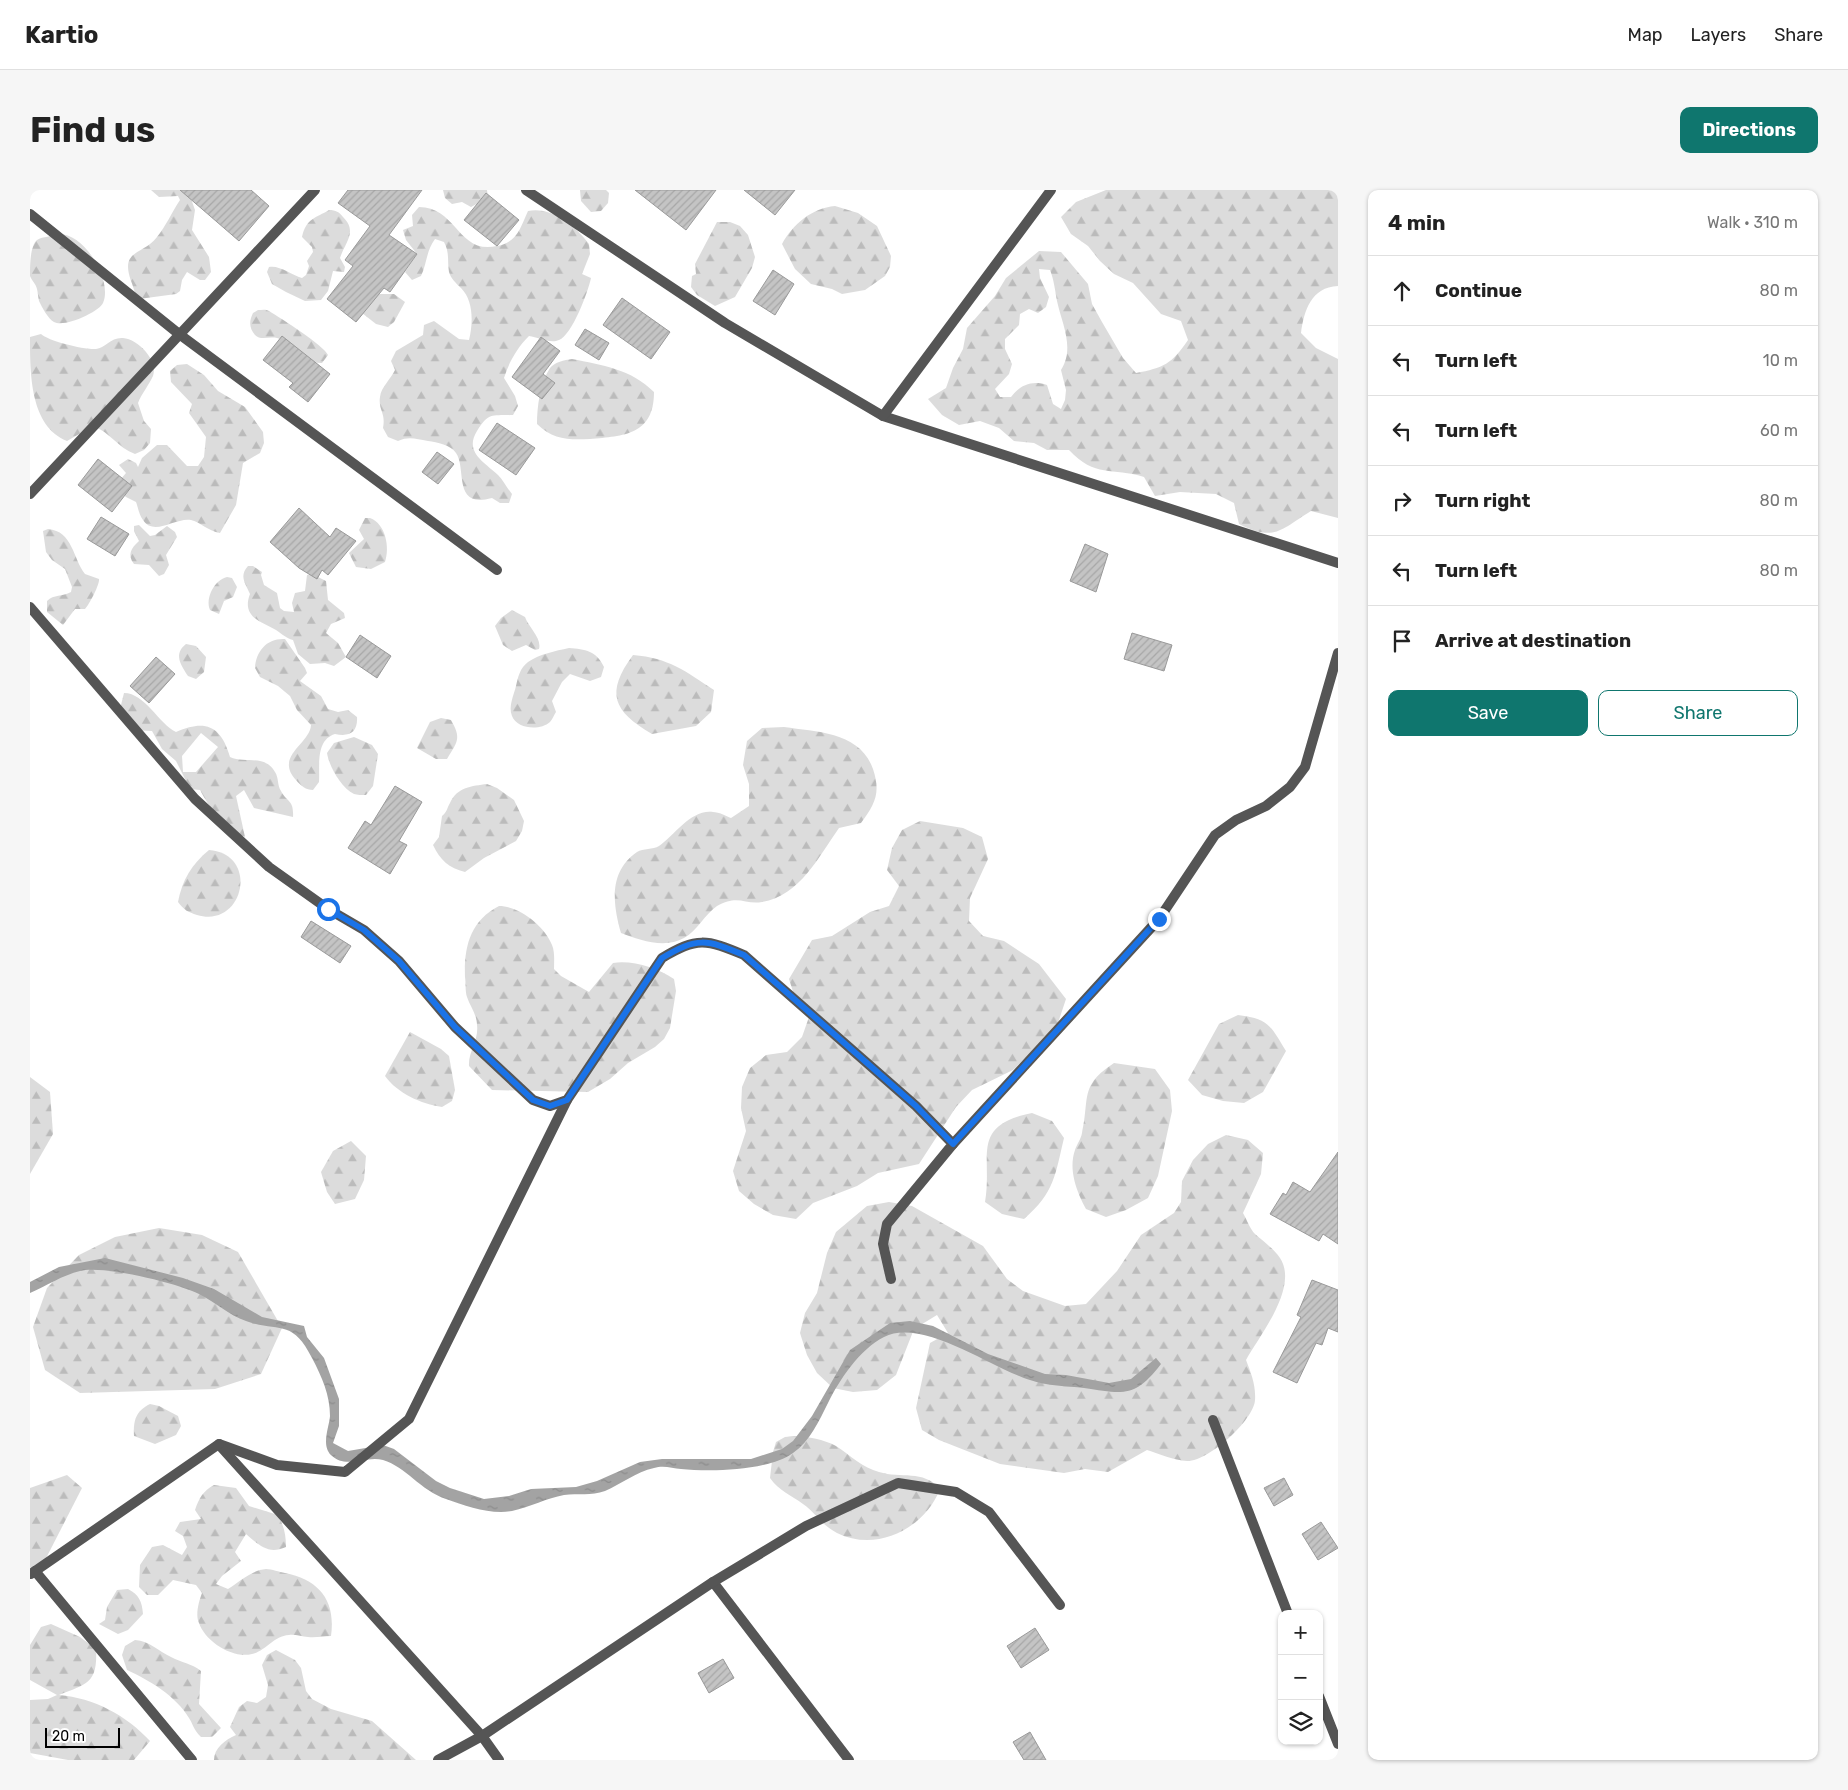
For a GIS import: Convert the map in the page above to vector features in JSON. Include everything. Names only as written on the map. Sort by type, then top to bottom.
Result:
[{"type":"street","points":[[30,494],[315,190]]},
{"type":"street","points":[[526,190],[724,323],[883,416],[1338,563]]},
{"type":"street","points":[[883,416],[1048,191]]},
{"type":"street","points":[[30,214],[179,334],[497,570]]},
{"type":"street","points":[[30,607],[195,799],[269,867],[328,909],[364,930],[399,961],[455,1027],[533,1100],[550,1106],[567,1100]]},
{"type":"street","points":[[890,1279],[883,1244],[887,1224],[953,1144],[1159,919],[1215,835],[1236,820],[1266,806],[1290,787],[1305,767],[1338,653]]},
{"type":"street","points":[[219,1444],[276,1465],[345,1472],[409,1419],[567,1100],[662,958],[685,944],[715,942],[744,955],[916,1106],[953,1144]]},
{"type":"street","points":[[1213,1420],[1286,1610]]},
{"type":"street","points":[[192,1760],[33,1573],[219,1444]]},
{"type":"street","points":[[219,1444],[482,1736],[499,1760]]},
{"type":"street","points":[[438,1760],[482,1736],[713,1582],[806,1526],[898,1483],[956,1492],[989,1512],[1060,1605]]},
{"type":"street","points":[[713,1582],[849,1760]]},
{"type":"street","points":[[1321,1700],[1338,1744]]},
{"type":"green space","points":[[151,190],[188,190],[195,210],[192,230],[209,257],[211,272],[205,280],[200,280],[187,272],[182,280],[180,291],[176,294],[139,299],[128,271],[130,258],[157,237],[180,200],[178,196],[159,197]]},
{"type":"green space","points":[[443,190],[487,190],[488,198],[471,207],[462,202],[452,204],[445,198]]},
{"type":"green space","points":[[580,190],[606,190],[609,193],[608,203],[601,211],[591,212],[581,201]]},
{"type":"green space","points":[[1106,190],[1338,190],[1338,286],[1329,287],[1321,291],[1310,302],[1304,317],[1301,333],[1316,348],[1338,359],[1338,518],[1311,511],[1277,531],[1261,532],[1239,524],[1234,503],[1216,494],[1180,492],[1155,496],[1144,477],[1087,465],[1069,450],[1047,450],[1034,443],[1014,441],[999,428],[980,421],[959,425],[942,415],[928,399],[946,388],[953,368],[963,349],[967,328],[995,296],[1006,278],[1039,251],[1061,252],[1088,284],[1092,304],[1123,358],[1136,373],[1160,367],[1177,355],[1188,340],[1181,321],[1161,314],[1133,283],[1114,274],[1088,246],[1071,234],[1061,217],[1076,202]],"holes":[[[1039,269],[1050,270],[1067,345],[1065,362],[1061,370],[1066,390],[1065,400],[1061,409],[1053,404],[1047,385],[1031,383],[1018,389],[1011,397],[1000,397],[995,389],[1009,374],[1012,364],[1005,349],[1005,339],[1019,325],[1020,314],[1029,309],[1038,313],[1046,307],[1049,297],[1040,278]]]},
{"type":"green space","points":[[835,206],[858,213],[877,226],[891,256],[890,267],[885,276],[865,290],[842,294],[832,289],[811,284],[795,269],[782,244],[804,218],[819,210]]},
{"type":"green space","points":[[419,207],[432,209],[442,214],[465,238],[474,244],[484,247],[497,246],[510,241],[520,228],[528,211],[537,210],[554,214],[570,224],[589,244],[590,254],[582,274],[591,278],[587,293],[574,322],[559,340],[548,341],[529,336],[521,345],[508,366],[504,378],[515,396],[518,406],[513,415],[496,415],[488,418],[481,425],[474,438],[474,451],[477,456],[500,477],[512,494],[509,503],[500,503],[492,498],[479,500],[471,498],[463,486],[459,460],[451,448],[439,443],[409,438],[398,441],[388,437],[383,428],[384,419],[380,397],[382,390],[395,370],[391,361],[396,351],[423,335],[424,325],[434,321],[459,339],[469,340],[470,334],[472,320],[470,306],[465,293],[450,274],[448,253],[444,242],[435,239],[421,276],[412,280],[405,272],[417,254],[406,240],[403,230],[413,226],[412,215]]},
{"type":"green space","points":[[329,210],[340,214],[350,227],[349,237],[340,258],[345,267],[344,272],[333,271],[328,291],[321,300],[305,301],[272,284],[267,272],[269,267],[273,267],[302,278],[306,275],[309,266],[307,261],[313,252],[312,247],[302,237],[304,231],[312,219]]},
{"type":"green space","points":[[717,222],[730,222],[740,226],[748,235],[755,257],[752,268],[735,297],[715,306],[697,295],[691,287],[692,276],[696,274],[695,264]]},
{"type":"green space","points":[[59,234],[78,241],[87,249],[100,271],[105,293],[103,303],[96,310],[66,323],[54,322],[45,313],[30,276],[31,256],[37,240]]},
{"type":"green space","points":[[377,294],[394,294],[405,302],[394,322],[388,327],[376,324],[362,313]]},
{"type":"green space","points":[[258,310],[268,310],[311,339],[328,355],[322,363],[315,362],[304,357],[283,340],[257,337],[252,330],[250,322],[253,313]]},
{"type":"green space","points":[[41,334],[59,342],[91,349],[99,348],[115,339],[129,339],[146,352],[153,364],[154,370],[153,376],[138,403],[144,421],[151,429],[150,443],[144,450],[135,454],[93,426],[67,441],[55,434],[46,424],[39,411],[35,397],[31,367],[30,337]]},
{"type":"green space","points":[[572,359],[605,366],[626,373],[645,384],[654,392],[653,406],[649,417],[643,425],[625,434],[603,438],[575,439],[555,436],[537,424],[540,395],[550,368],[554,364]]},
{"type":"green space","points":[[187,364],[204,375],[218,391],[245,407],[263,432],[264,443],[260,453],[243,463],[236,505],[220,533],[191,520],[179,521],[159,527],[148,525],[143,520],[136,502],[126,497],[119,490],[120,480],[126,473],[119,465],[128,459],[136,463],[138,467],[142,458],[157,445],[167,445],[187,466],[198,466],[204,457],[206,437],[189,413],[192,404],[171,382],[170,371],[177,365]]},
{"type":"green space","points":[[365,518],[370,518],[380,525],[387,544],[385,562],[371,569],[356,567],[349,553],[364,539],[359,530]]},
{"type":"green space","points":[[139,525],[150,536],[155,535],[167,526],[175,532],[177,537],[166,555],[169,565],[164,574],[159,576],[149,565],[134,564],[132,561],[131,552],[139,541],[134,531],[134,526]]},
{"type":"green space","points":[[48,529],[56,531],[68,540],[85,574],[99,579],[96,590],[87,607],[85,609],[75,609],[63,625],[47,612],[47,601],[52,597],[71,592],[72,587],[65,569],[52,560],[46,552],[43,531]]},
{"type":"green space","points":[[248,566],[253,566],[262,572],[264,585],[277,593],[280,608],[284,611],[294,612],[292,603],[295,593],[305,591],[307,575],[312,574],[326,581],[328,600],[344,613],[345,618],[331,624],[326,633],[338,643],[346,657],[334,666],[325,663],[310,664],[298,654],[293,640],[254,618],[248,608],[250,594],[243,576]]},
{"type":"green space","points":[[227,577],[232,578],[237,587],[233,597],[224,601],[219,614],[210,610],[210,595],[215,585]]},
{"type":"green space","points":[[512,610],[525,617],[539,641],[539,649],[535,650],[526,645],[512,651],[503,645],[495,626],[501,618]]},
{"type":"green space","points":[[285,639],[307,673],[300,681],[321,696],[328,709],[338,712],[348,710],[357,717],[356,727],[352,733],[344,735],[335,734],[324,742],[319,762],[319,782],[313,790],[302,786],[298,782],[290,772],[289,764],[291,757],[309,732],[311,725],[297,710],[290,696],[278,686],[260,677],[255,668],[260,651],[268,643]]},
{"type":"green space","points":[[186,644],[196,646],[206,657],[204,672],[196,679],[188,676],[180,660],[180,652]]},
{"type":"green space","points":[[569,648],[585,650],[598,657],[604,667],[601,677],[590,681],[570,674],[562,682],[552,701],[556,712],[550,722],[541,727],[529,727],[519,724],[512,716],[511,708],[523,667],[538,657]]},
{"type":"green space","points":[[633,655],[667,662],[714,690],[711,712],[696,726],[652,734],[639,726],[621,709],[616,691],[624,668]]},
{"type":"green space","points":[[124,693],[132,694],[145,703],[164,723],[176,732],[196,726],[211,728],[222,738],[230,757],[260,761],[271,766],[276,774],[283,795],[291,804],[293,817],[254,808],[244,790],[236,796],[245,837],[237,834],[218,818],[200,790],[190,789],[176,761],[162,749],[152,731],[131,730],[119,713]],"holes":[[[201,733],[218,747],[196,772],[183,772],[182,756]]]},
{"type":"green space","points":[[441,718],[451,720],[457,736],[456,744],[447,759],[436,759],[417,748],[430,722]]},
{"type":"green space","points":[[784,727],[836,736],[848,741],[867,757],[873,769],[876,792],[873,804],[861,823],[839,828],[816,862],[798,883],[787,892],[775,898],[756,903],[736,900],[724,903],[713,909],[689,935],[669,943],[652,942],[621,933],[616,911],[615,890],[621,869],[628,860],[639,851],[659,846],[698,814],[715,812],[731,818],[749,806],[749,784],[743,765],[747,741],[762,728]]},
{"type":"green space","points":[[354,737],[372,745],[378,754],[373,786],[366,795],[358,795],[349,791],[340,782],[328,758],[327,753],[334,743]]},
{"type":"green space","points":[[487,784],[497,788],[514,800],[524,821],[522,831],[516,841],[484,858],[465,872],[446,863],[433,845],[439,837],[442,816],[453,798],[461,790]]},
{"type":"green space","points":[[920,821],[963,828],[982,837],[988,859],[970,898],[969,921],[983,936],[1004,941],[1039,964],[1066,999],[1058,1023],[1045,1039],[1013,1070],[972,1090],[956,1107],[919,1164],[878,1173],[857,1186],[813,1203],[796,1219],[773,1215],[754,1204],[739,1191],[733,1171],[746,1131],[741,1108],[742,1087],[750,1068],[766,1055],[787,1052],[802,1037],[809,1017],[796,1001],[789,979],[812,940],[832,936],[870,912],[889,906],[899,886],[887,870],[892,848],[902,830]]},
{"type":"green space","points":[[209,850],[225,855],[235,864],[240,876],[240,889],[235,902],[226,911],[213,916],[191,913],[178,902],[182,887],[189,873]]},
{"type":"green space","points":[[499,906],[515,909],[537,924],[549,938],[552,945],[554,969],[561,976],[589,992],[613,963],[621,962],[645,966],[660,971],[674,979],[676,991],[670,1028],[664,1039],[655,1047],[628,1063],[610,1079],[588,1092],[492,1090],[469,1066],[476,1036],[477,1021],[466,995],[465,966],[468,945],[475,927],[489,912]]},
{"type":"green space","points":[[1238,1015],[1263,1021],[1272,1029],[1286,1051],[1263,1092],[1244,1103],[1223,1101],[1202,1095],[1188,1080],[1219,1024]]},
{"type":"green space","points":[[410,1032],[441,1049],[449,1056],[455,1090],[452,1101],[442,1107],[410,1097],[396,1088],[385,1076]]},
{"type":"green space","points":[[1114,1063],[1155,1069],[1170,1090],[1172,1111],[1158,1176],[1148,1198],[1126,1210],[1106,1217],[1086,1209],[1074,1181],[1072,1165],[1075,1150],[1082,1133],[1086,1102],[1091,1086],[1103,1071]]},
{"type":"green space","points":[[30,1077],[50,1092],[53,1134],[30,1174]]},
{"type":"green space","points":[[1032,1113],[1052,1121],[1064,1138],[1056,1173],[1048,1191],[1024,1219],[1002,1214],[985,1202],[987,1157],[988,1145],[992,1135],[999,1126],[1012,1119]]},
{"type":"green space","points":[[1226,1135],[1248,1140],[1263,1153],[1261,1174],[1243,1213],[1253,1232],[1280,1258],[1285,1270],[1285,1283],[1268,1324],[1246,1360],[1255,1389],[1253,1408],[1239,1428],[1206,1455],[1187,1461],[1147,1450],[1108,1472],[1085,1469],[1064,1473],[1000,1464],[939,1440],[922,1430],[916,1408],[930,1343],[948,1333],[937,1315],[914,1329],[896,1375],[877,1390],[853,1392],[833,1388],[817,1373],[807,1355],[800,1333],[805,1313],[817,1293],[827,1253],[836,1232],[867,1206],[889,1202],[912,1206],[983,1246],[1007,1279],[1023,1291],[1065,1306],[1086,1304],[1117,1271],[1141,1235],[1174,1213],[1181,1202],[1182,1181],[1193,1160],[1208,1144]]},
{"type":"green space","points":[[351,1141],[366,1156],[364,1180],[355,1199],[335,1204],[327,1192],[321,1172],[333,1151]]},
{"type":"green space","points":[[159,1228],[202,1235],[238,1252],[282,1328],[261,1374],[215,1389],[80,1393],[45,1370],[33,1327],[47,1288],[79,1255],[115,1237]]},
{"type":"green space","points":[[150,1404],[159,1406],[178,1416],[181,1426],[176,1435],[155,1444],[134,1436],[136,1417],[141,1410]]},
{"type":"green space","points":[[785,1437],[811,1438],[836,1446],[873,1470],[887,1474],[919,1477],[933,1483],[940,1489],[933,1503],[923,1515],[898,1533],[868,1540],[852,1538],[837,1533],[826,1526],[807,1507],[781,1490],[770,1478],[776,1442]]},
{"type":"green space","points":[[67,1475],[82,1488],[40,1570],[30,1577],[30,1488]]},
{"type":"green space","points":[[214,1485],[236,1488],[249,1506],[278,1515],[286,1538],[286,1547],[274,1550],[264,1548],[246,1534],[235,1552],[241,1561],[222,1576],[216,1584],[228,1589],[251,1574],[266,1569],[297,1576],[316,1587],[328,1602],[332,1623],[331,1636],[283,1636],[252,1654],[236,1654],[220,1647],[202,1630],[197,1612],[202,1593],[196,1585],[173,1580],[158,1595],[147,1595],[139,1587],[140,1565],[152,1547],[163,1545],[182,1555],[187,1547],[183,1536],[175,1531],[180,1522],[201,1519],[195,1510],[204,1492]]},
{"type":"green space","points":[[128,1589],[139,1599],[143,1614],[128,1630],[118,1634],[99,1624],[105,1620],[107,1607],[117,1590]]},
{"type":"green space","points":[[51,1624],[80,1637],[96,1649],[95,1669],[88,1681],[59,1695],[97,1704],[131,1723],[150,1741],[134,1760],[68,1760],[30,1753],[30,1700],[48,1699],[57,1695],[30,1680],[30,1645],[41,1627]]},
{"type":"green space","points":[[135,1640],[150,1644],[166,1655],[194,1666],[201,1671],[199,1704],[221,1728],[212,1737],[201,1737],[184,1710],[177,1703],[153,1684],[127,1670],[122,1655],[125,1646]]},
{"type":"green space","points":[[276,1650],[295,1660],[301,1668],[306,1691],[312,1699],[331,1709],[372,1721],[416,1760],[214,1760],[214,1756],[221,1745],[236,1735],[230,1727],[239,1707],[247,1701],[257,1703],[266,1697],[268,1685],[262,1665],[267,1655]]},
{"type":"water","points":[[105,1258],[183,1278],[214,1289],[262,1317],[304,1326],[307,1337],[324,1358],[339,1399],[339,1426],[333,1443],[348,1451],[383,1445],[394,1449],[436,1481],[450,1488],[484,1499],[509,1496],[531,1489],[576,1487],[597,1481],[640,1462],[662,1459],[751,1459],[782,1449],[793,1441],[812,1416],[850,1350],[890,1323],[910,1321],[933,1326],[988,1354],[1045,1374],[1066,1375],[1109,1383],[1131,1379],[1156,1358],[1161,1364],[1144,1383],[1136,1388],[1128,1391],[1109,1392],[1037,1382],[937,1339],[918,1334],[900,1333],[884,1337],[858,1357],[838,1384],[809,1437],[793,1453],[782,1459],[769,1464],[739,1469],[693,1470],[657,1467],[641,1472],[600,1493],[564,1495],[512,1511],[496,1512],[470,1507],[437,1495],[399,1468],[383,1460],[370,1459],[350,1462],[337,1459],[331,1455],[326,1446],[330,1416],[325,1386],[305,1345],[291,1332],[246,1321],[189,1290],[158,1280],[122,1273],[91,1270],[80,1271],[30,1293],[30,1282],[59,1267]]},
{"type":"building","points":[[180,190],[251,190],[269,206],[239,241]]},
{"type":"building","points":[[348,190],[422,190],[389,235],[417,254],[390,292],[384,288],[356,322],[327,299],[353,266],[345,260],[370,226],[338,203]]},
{"type":"building","points":[[635,190],[716,190],[686,230]]},
{"type":"building","points":[[744,190],[795,190],[775,215]]},
{"type":"building","points":[[486,193],[519,220],[497,246],[464,220]]},
{"type":"building","points":[[773,270],[794,284],[775,315],[753,301]]},
{"type":"building","points":[[622,298],[670,332],[651,359],[603,325]]},
{"type":"building","points":[[585,329],[609,343],[599,360],[575,345]]},
{"type":"building","points":[[282,336],[330,374],[308,402],[289,387],[293,383],[263,360]]},
{"type":"building","points":[[541,337],[560,351],[543,374],[555,383],[542,399],[512,377]]},
{"type":"building","points":[[497,423],[535,448],[516,475],[479,450]]},
{"type":"building","points":[[437,452],[454,464],[438,484],[422,472]]},
{"type":"building","points":[[98,459],[132,486],[112,512],[78,485]]},
{"type":"building","points":[[299,508],[330,537],[336,528],[356,541],[328,575],[322,570],[317,579],[299,568],[270,542]]},
{"type":"building","points":[[101,517],[129,534],[115,556],[87,539]]},
{"type":"building","points":[[1085,544],[1108,554],[1096,592],[1070,581]]},
{"type":"building","points":[[1132,633],[1172,645],[1164,671],[1124,659]]},
{"type":"building","points":[[360,635],[391,656],[377,678],[346,657]]},
{"type":"building","points":[[156,657],[175,674],[149,703],[130,686]]},
{"type":"building","points":[[395,786],[422,802],[399,841],[407,845],[390,874],[348,848],[365,821],[371,825]]},
{"type":"building","points":[[311,921],[351,946],[340,963],[301,937]]},
{"type":"building","points":[[1338,1152],[1338,1244],[1323,1234],[1319,1241],[1270,1214],[1283,1193],[1286,1195],[1293,1182],[1310,1192]]},
{"type":"building","points":[[1312,1280],[1338,1290],[1338,1332],[1328,1328],[1322,1345],[1316,1343],[1297,1383],[1273,1372],[1301,1317],[1297,1315]]},
{"type":"building","points":[[1284,1478],[1293,1495],[1274,1506],[1264,1488]]},
{"type":"building","points":[[1321,1522],[1338,1548],[1318,1560],[1302,1534]]},
{"type":"building","points":[[1035,1628],[1049,1650],[1021,1668],[1007,1646]]},
{"type":"building","points":[[723,1659],[734,1678],[709,1693],[698,1673]]},
{"type":"building","points":[[1030,1732],[1046,1760],[1024,1760],[1013,1742]]},
{"type":"route","points":[[328,909],[364,930],[399,961],[455,1027],[533,1100],[550,1106],[567,1100],[662,958],[685,944],[715,942],[744,955],[916,1106],[953,1144],[1159,919]]}]
